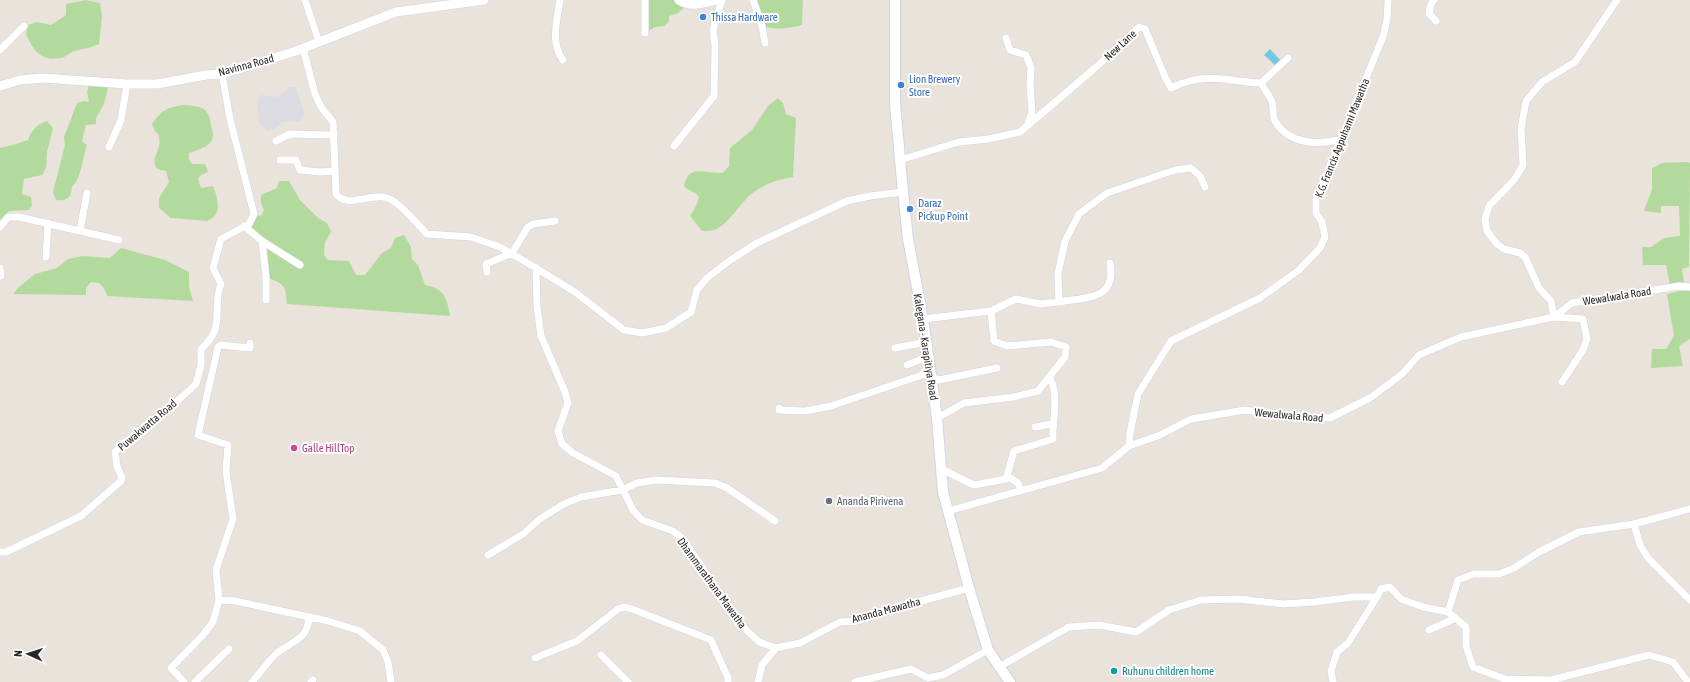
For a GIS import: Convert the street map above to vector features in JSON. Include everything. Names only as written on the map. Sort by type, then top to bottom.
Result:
[{"type":"main road","name":"Kalegana - Karapitiya Road","points":[[895,0],[894,103],[908,239],[927,342],[937,418],[943,492],[969,588],[988,650],[1010,682]]},
{"type":"street","points":[[305,0],[319,42]]},
{"type":"street","name":"Navinna Road","points":[[0,86],[20,80],[43,78],[127,84],[157,84],[192,77],[222,74],[303,48],[396,12],[484,0]]},
{"type":"street","points":[[560,0],[555,31],[556,48],[563,60]]},
{"type":"street","points":[[645,0],[645,33]]},
{"type":"street","points":[[679,0],[687,5],[701,4],[716,0]]},
{"type":"street","points":[[674,146],[714,96],[716,46],[712,30],[722,0]]},
{"type":"street","points":[[753,0],[762,26],[764,43]]},
{"type":"street","name":"K.G. Francis Appuhami Mawatha","points":[[1129,446],[1130,433],[1138,394],[1171,341],[1260,298],[1299,270],[1320,248],[1325,237],[1322,222],[1316,212],[1316,199],[1339,140],[1358,100],[1383,37],[1387,20],[1388,0]]},
{"type":"street","points":[[1434,0],[1431,4],[1429,14],[1436,20]]},
{"type":"street","points":[[1562,382],[1583,350],[1587,339],[1583,320],[1554,317],[1551,300],[1539,288],[1525,257],[1520,252],[1504,249],[1497,244],[1487,231],[1485,219],[1490,206],[1514,180],[1523,165],[1521,129],[1526,101],[1542,82],[1575,62],[1617,0]]},
{"type":"street","points":[[0,50],[24,26]]},
{"type":"street","name":"New Lane","points":[[900,160],[959,142],[989,139],[1020,132],[1095,68],[1139,27],[1145,29],[1171,88],[1187,80],[1209,76],[1233,81],[1261,83]]},
{"type":"street","points":[[1006,38],[1010,50],[1026,55],[1031,68],[1030,84],[1032,112],[1028,124]]},
{"type":"street","points":[[303,48],[315,94],[321,107],[333,122],[334,171],[336,194],[339,198],[346,201],[383,197],[387,198],[397,205],[427,234],[471,237],[500,247],[575,292],[624,330],[642,334],[666,328],[691,312],[697,290],[707,278],[729,261],[757,243],[848,202],[870,196],[903,192]]},
{"type":"street","points":[[1288,58],[1261,83],[1272,101],[1274,120],[1283,133],[1301,141],[1322,144],[1339,140]]},
{"type":"street","name":"Puwakwatta Road","points":[[0,552],[6,552],[81,516],[121,481],[122,478],[117,466],[115,452],[123,443],[128,441],[152,420],[162,415],[196,384],[201,365],[201,349],[210,342],[217,325],[218,291],[221,284],[213,268],[221,239],[249,224],[254,214],[230,119],[222,74]]},
{"type":"street","points":[[109,147],[121,120],[127,84]]},
{"type":"street","points":[[276,141],[290,134],[331,135],[334,133]]},
{"type":"street","points":[[280,160],[296,160],[300,170],[334,171]]},
{"type":"street","points":[[1059,302],[1058,274],[1065,241],[1079,214],[1107,193],[1176,170],[1191,168],[1200,176],[1205,186]]},
{"type":"street","points":[[80,230],[87,193]]},
{"type":"street","points":[[0,227],[8,217],[19,217],[119,240]]},
{"type":"street","points":[[487,272],[486,264],[512,253],[528,227],[533,224],[555,221]]},
{"type":"street","points":[[46,257],[48,223]]},
{"type":"street","points":[[244,226],[262,241],[300,265]]},
{"type":"street","points":[[262,241],[266,277],[266,300]]},
{"type":"street","points":[[923,319],[991,311],[1016,299],[1040,304],[1059,302],[1102,293],[1110,286],[1112,273],[1110,262]]},
{"type":"street","points":[[0,268],[1,276]]},
{"type":"street","name":"Dhammarathana Mawatha","points":[[536,268],[537,306],[541,336],[568,403],[558,431],[562,444],[573,453],[616,476],[622,490],[642,520],[673,531],[684,539],[742,626],[759,642],[776,648]]},
{"type":"street","name":"Wewalwala Road","points":[[948,511],[1102,468],[1129,446],[1160,434],[1191,419],[1245,410],[1292,417],[1330,418],[1370,398],[1402,374],[1419,355],[1461,337],[1554,317],[1572,303],[1679,286],[1690,287]]},
{"type":"street","points":[[937,418],[964,403],[1014,397],[1038,392],[1065,357],[1066,347],[1051,342],[1007,346],[994,341],[991,311]]},
{"type":"street","points":[[210,342],[218,347]]},
{"type":"street","points":[[894,348],[927,342]]},
{"type":"street","points":[[218,347],[221,345],[250,348],[250,343]]},
{"type":"street","points":[[184,682],[171,668],[203,635],[213,622],[219,600],[216,570],[232,518],[226,471],[228,445],[198,434],[218,347]]},
{"type":"street","points":[[907,365],[929,356]]},
{"type":"street","points":[[779,408],[779,410],[805,410],[831,406],[931,375],[939,380],[997,368]]},
{"type":"street","points":[[942,469],[974,485],[1006,480],[1014,451],[1053,439],[1052,424],[1055,399],[1052,382],[1049,377]]},
{"type":"street","points":[[1035,427],[1052,424]]},
{"type":"street","points":[[1007,476],[1018,483],[1021,491]]},
{"type":"street","points":[[488,555],[524,534],[541,518],[564,504],[581,497],[622,490],[637,483],[656,480],[715,483],[727,488],[775,521]]},
{"type":"street","points":[[1448,612],[1458,580],[1465,576],[1474,574],[1499,574],[1514,568],[1539,552],[1579,532],[1634,524],[1690,508]]},
{"type":"street","points":[[1634,524],[1640,545],[1648,558],[1690,600]]},
{"type":"street","points":[[1333,682],[1331,671],[1337,652],[1348,643],[1381,589],[1390,587],[1401,599],[1423,607],[1448,612],[1454,619],[1466,627],[1466,646],[1473,667],[1505,679],[1551,680],[1649,655],[1673,662],[1688,682]]},
{"type":"street","name":"Ananda Mawatha","points":[[776,648],[800,643],[840,622],[858,621],[899,607],[969,588]]},
{"type":"street","points":[[999,668],[1069,627],[1099,625],[1136,632],[1169,610],[1201,600],[1238,599],[1284,604],[1354,597],[1376,597]]},
{"type":"street","points":[[219,600],[235,601],[328,621],[360,631],[383,650],[388,662],[391,682]]},
{"type":"street","points":[[535,658],[577,641],[618,609],[624,608],[632,609],[710,640],[728,678],[728,682]]},
{"type":"street","points":[[252,682],[276,654],[303,636],[308,629],[309,618]]},
{"type":"street","points":[[1429,630],[1454,619]]},
{"type":"street","points":[[758,682],[762,665],[776,648]]},
{"type":"street","points":[[195,682],[229,649]]},
{"type":"street","points":[[855,682],[911,669],[928,678],[943,675],[988,650]]},
{"type":"street","points":[[601,655],[628,682]]},
{"type":"shaded area","points":[[290,87],[296,87],[304,112],[304,117],[301,121],[282,122],[276,128],[267,131],[260,124],[257,107],[259,97],[261,95],[276,97]]},
{"type":"green space","points":[[86,0],[100,3],[102,17],[99,44],[72,52],[61,58],[48,58],[39,54],[26,34],[28,25],[37,22],[51,25],[66,15],[66,4]]},
{"type":"green space","points":[[645,0],[679,0],[687,5],[678,13],[669,16],[669,21],[665,26],[655,27],[645,33]]},
{"type":"green space","points":[[753,0],[803,0],[802,25],[782,28],[762,26]]},
{"type":"green space","points":[[90,81],[109,83],[104,104],[96,118],[96,124],[86,125],[82,141],[87,145],[80,173],[72,187],[71,194],[66,199],[56,200],[53,192],[65,145],[64,137],[77,103],[84,101],[89,102],[87,92]]},
{"type":"green space","points":[[778,98],[783,103],[786,114],[796,118],[793,177],[765,185],[750,195],[724,224],[713,230],[702,231],[690,216],[699,197],[696,193],[684,186],[686,179],[689,174],[699,171],[723,173],[729,166],[730,148],[752,130],[768,106]]},
{"type":"green space","points":[[182,105],[202,108],[208,114],[210,119],[213,135],[211,142],[204,147],[189,153],[189,159],[192,164],[205,164],[208,172],[201,175],[198,179],[201,188],[213,186],[218,201],[215,215],[207,221],[171,218],[159,208],[159,198],[169,182],[166,171],[157,169],[154,163],[159,145],[159,135],[155,131],[152,124],[164,111],[172,107]]},
{"type":"green space","points":[[47,121],[53,128],[47,152],[46,168],[42,175],[24,179],[22,194],[31,197],[32,206],[28,210],[9,211],[0,220],[0,148],[28,140],[35,128]]},
{"type":"green space","points":[[1662,163],[1690,163],[1689,267],[1682,269],[1684,283],[1670,285],[1666,265],[1643,265],[1642,247],[1651,247],[1664,238],[1680,236],[1679,206],[1661,206],[1661,213],[1644,211],[1652,189],[1652,168]]},
{"type":"green space","points":[[279,181],[289,181],[300,200],[318,218],[327,223],[331,232],[325,242],[324,255],[328,260],[349,261],[356,275],[365,275],[382,253],[391,248],[395,238],[404,235],[411,247],[412,259],[418,265],[425,285],[431,286],[444,295],[448,304],[450,316],[287,304],[286,292],[280,283],[266,277],[262,241],[244,227],[254,214],[261,216],[264,210],[261,203],[261,195],[277,188]]},
{"type":"green space","points":[[121,248],[165,260],[189,272],[189,286],[193,301],[107,296],[104,288],[99,283],[91,282],[86,288],[86,295],[13,294],[35,274],[57,268],[68,259],[82,256],[110,258]]},
{"type":"green space","points":[[1679,291],[1690,291],[1690,339],[1679,346],[1683,366],[1651,368],[1652,349],[1666,349],[1674,336],[1667,294]]},
{"type":"water","points":[[1270,49],[1281,61],[1276,66],[1264,55]]},
{"type":"place","name":"Thissa Hardware","points":[[703,17]]},
{"type":"place","name":"Lion Brewery Store","points":[[901,85]]},
{"type":"place","name":"Daraz Pickup Point","points":[[910,209]]},
{"type":"place","name":"Galle HillTop","points":[[294,448]]},
{"type":"place","name":"Ananda Pirivena","points":[[829,501]]},
{"type":"place","name":"Ruhunu children home","points":[[1114,671]]}]
